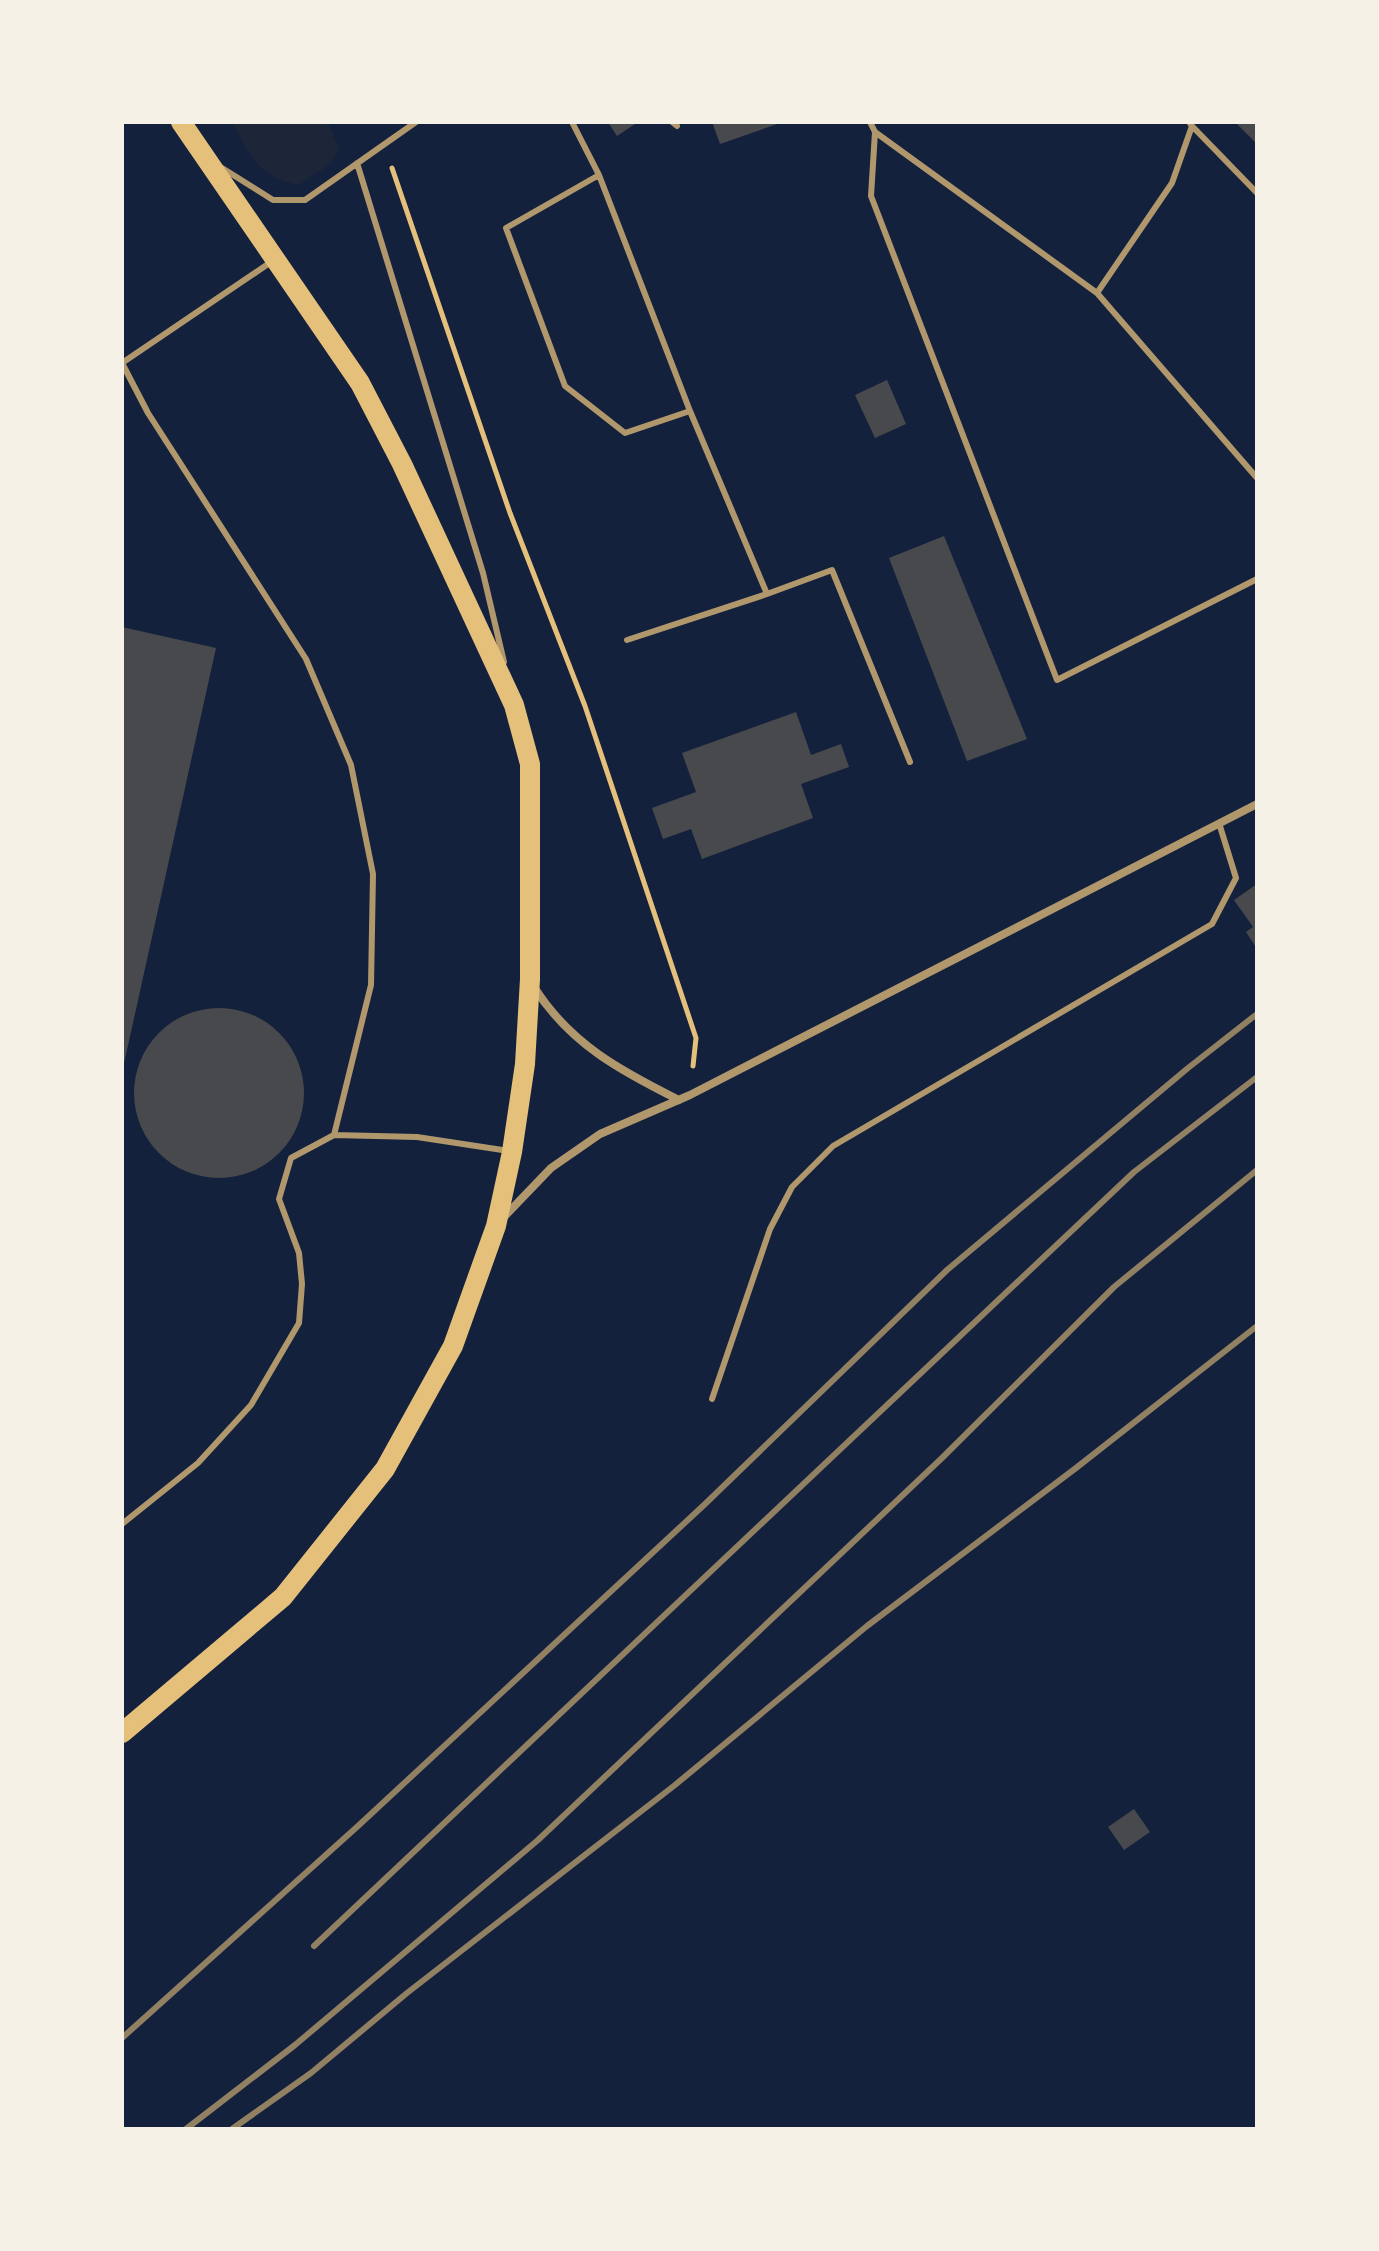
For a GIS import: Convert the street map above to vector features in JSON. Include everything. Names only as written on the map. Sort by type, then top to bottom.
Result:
[{"type":"main road","points":[[122,1733],[283,1597],[385,1469],[453,1346],[496,1226],[512,1152],[525,1064],[530,979],[530,764],[514,705],[402,464],[360,383],[181,122]]},
{"type":"street","points":[[496,1226],[551,1168],[600,1134],[690,1095],[1257,804]]},
{"type":"street","points":[[530,979],[560,1022],[596,1055],[679,1100]]},
{"type":"lane","points":[[203,154],[241,182],[273,200],[305,200],[416,122]]},
{"type":"lane","points":[[572,122],[599,175],[690,411],[767,594]]},
{"type":"lane","points":[[870,122],[875,132],[1097,293],[1257,478]]},
{"type":"lane","points":[[1097,293],[1172,183],[1190,124],[1257,193]]},
{"type":"lane","points":[[875,132],[871,196],[1057,680],[1257,579]]},
{"type":"lane","points":[[357,163],[483,573],[514,705]]},
{"type":"lane","points":[[599,175],[506,228],[565,386],[625,433],[690,411]]},
{"type":"lane","points":[[276,259],[122,363],[148,413],[306,659],[351,765],[373,874],[371,985],[334,1135]]},
{"type":"lane","points":[[627,640],[832,570],[910,762]]},
{"type":"lane","points":[[712,1399],[770,1229],[792,1187],[833,1146],[1212,924],[1236,878],[1219,823]]},
{"type":"lane","points":[[122,1524],[198,1463],[251,1405],[299,1323],[302,1284],[299,1253],[279,1199],[291,1158],[334,1135],[417,1137],[512,1152]]},
{"type":"path","points":[[385,146],[510,513],[585,706],[696,1038],[690,1095]]},
{"type":"shaded area","points":[[231,122],[328,122],[339,150],[330,164],[298,185],[264,170],[250,155]]},
{"type":"building","points":[[608,122],[638,122],[617,136]]},
{"type":"building","points":[[712,122],[783,122],[720,144]]},
{"type":"building","points":[[1235,122],[1257,122],[1257,144]]},
{"type":"building","points":[[887,380],[906,424],[875,438],[855,395]]},
{"type":"building","points":[[944,536],[1027,739],[967,761],[889,558]]},
{"type":"building","points":[[122,627],[216,648],[123,1068],[122,1068]]},
{"type":"building","points":[[796,712],[811,755],[841,744],[849,767],[801,784],[813,818],[702,859],[691,829],[663,839],[652,808],[696,792],[682,753]]},
{"type":"building","points":[[1257,884],[1257,949],[1246,932],[1253,927],[1234,900]]},
{"type":"building","points":[[219,1008],[252,1014],[279,1033],[298,1060],[304,1093],[298,1126],[279,1153],[252,1172],[219,1178],[186,1172],[159,1153],[140,1126],[134,1093],[140,1060],[159,1033],[186,1014]]},
{"type":"building","points":[[1134,1809],[1150,1832],[1124,1850],[1108,1827]]},
{"type":"railway","points":[[122,2038],[358,1826],[704,1505],[947,1270],[1257,1014]]},
{"type":"railway","points":[[314,1946],[1134,1172],[1257,1077]]},
{"type":"railway","points":[[186,2129],[295,2045],[538,1840],[942,1458],[1114,1287],[1257,1170]]},
{"type":"railway","points":[[232,2129],[311,2073],[407,1993],[675,1785],[867,1626],[1257,1326]]}]
